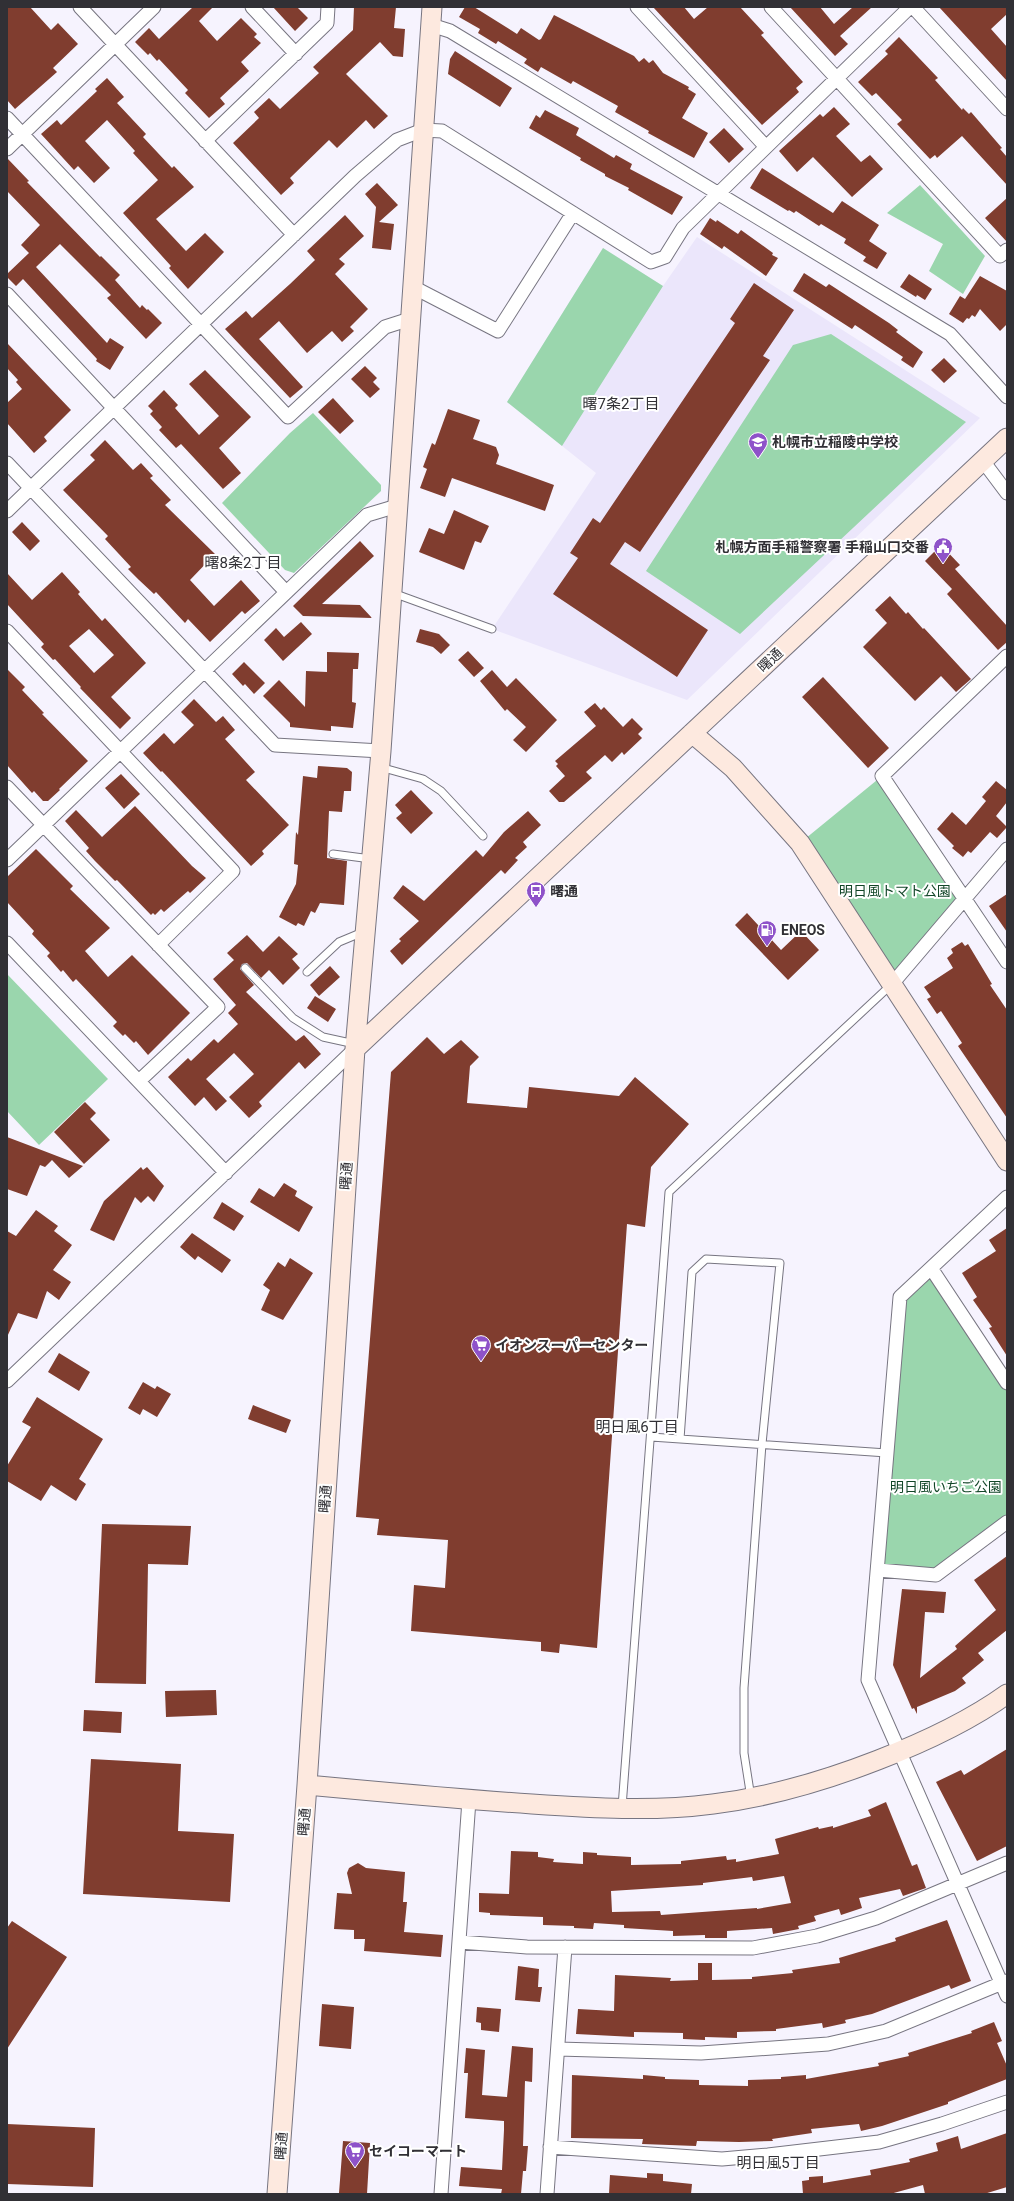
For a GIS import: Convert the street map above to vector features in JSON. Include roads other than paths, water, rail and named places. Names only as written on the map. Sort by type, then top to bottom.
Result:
[{"type":"street","points":[[80,7],[294,235]]},
{"type":"street","points":[[7,149],[154,7]]},
{"type":"street","points":[[252,7],[296,54]]},
{"type":"street","points":[[206,141],[328,23],[328,7]]},
{"type":"street","points":[[637,7],[766,147]]},
{"type":"street","points":[[771,7],[1000,256],[1007,250]]},
{"type":"street","points":[[7,511],[355,176],[397,140],[424,130],[442,131],[651,262],[665,257],[683,228],[836,78],[911,7],[1007,109]]},
{"type":"street","points":[[9,1376],[226,1173],[355,1046],[380,759],[431,16]]},
{"type":"street","points":[[431,16],[450,31],[950,334],[1007,397]]},
{"type":"street","points":[[7,118],[288,417],[385,327],[410,319]]},
{"type":"street","points":[[412,287],[498,331],[573,213]]},
{"type":"street","points":[[7,294],[286,592]]},
{"type":"street","name":"曙通","points":[[277,2194],[307,1786],[355,1046],[1007,438]]},
{"type":"street","points":[[983,461],[1007,492]]},
{"type":"street","points":[[7,463],[275,744],[380,759]]},
{"type":"street","points":[[7,860],[367,515],[398,506]]},
{"type":"street","points":[[7,631],[233,871],[158,944]]},
{"type":"street","points":[[1007,656],[882,776],[1007,962]]},
{"type":"street","points":[[692,733],[733,768],[800,843],[1007,1161]]},
{"type":"street","points":[[7,787],[218,1007],[139,1082]]},
{"type":"street","points":[[892,984],[1007,849]]},
{"type":"street","points":[[7,943],[226,1173]]},
{"type":"street","points":[[558,2049],[701,2053],[828,2044],[886,2031],[1005,1987],[958,1885],[901,1751],[868,1680],[900,1297],[1007,1197]]},
{"type":"street","points":[[931,1268],[1007,1383]]},
{"type":"street","points":[[878,1570],[936,1575],[1007,1522]]},
{"type":"street","points":[[307,1786],[469,1800],[574,1807],[622,1808],[712,1804],[776,1794],[834,1777],[901,1751],[950,1728],[1007,1694]]},
{"type":"street","points":[[441,2194],[469,1800]]},
{"type":"street","points":[[459,1942],[565,1947],[753,1948],[817,1936],[876,1918],[958,1885],[1007,1863]]},
{"type":"street","points":[[547,2194],[565,1947]]},
{"type":"street","points":[[550,2147],[722,2159],[768,2155],[879,2142],[942,2124],[1007,2102]]},
{"type":"lane","points":[[392,592],[492,629]]},
{"type":"lane","points":[[380,759],[422,779],[441,791],[483,836]]},
{"type":"lane","points":[[333,854],[371,859]]},
{"type":"lane","points":[[307,972],[338,942],[365,932]]},
{"type":"lane","points":[[245,968],[293,1018],[323,1036],[355,1046]]},
{"type":"lane","points":[[622,1808],[669,1192],[892,984]]},
{"type":"lane","points":[[680,1439],[692,1272],[706,1259],[780,1263],[762,1444],[744,1688],[744,1753],[751,1798]]},
{"type":"lane","points":[[651,1437],[887,1453]]},
{"type":"place","name":"札幌市立稲陵中学校","points":[[758,459]]},
{"type":"place","name":"札幌方面手稲警察署 手稲山口交番","points":[[943,564]]},
{"type":"place","name":"曙通","points":[[536,908]]},
{"type":"place","name":"ENEOS","points":[[767,947]]},
{"type":"place","name":"イオンスーパーセンター","points":[[481,1362]]},
{"type":"place","name":"セイコーマート","points":[[355,2168]]},
{"type":"district","name":"曙7条2丁目","points":[[621,404]]},
{"type":"district","name":"曙8条2丁目","points":[[243,563]]},
{"type":"district","name":"明日風6丁目","points":[[637,1427]]},
{"type":"district","name":"明日風5丁目","points":[[778,2163]]},
{"type":"park label","name":"明日風トマト公園","points":[[895,891]]},
{"type":"park label","name":"明日風いちご公園","points":[[946,1487]]}]
